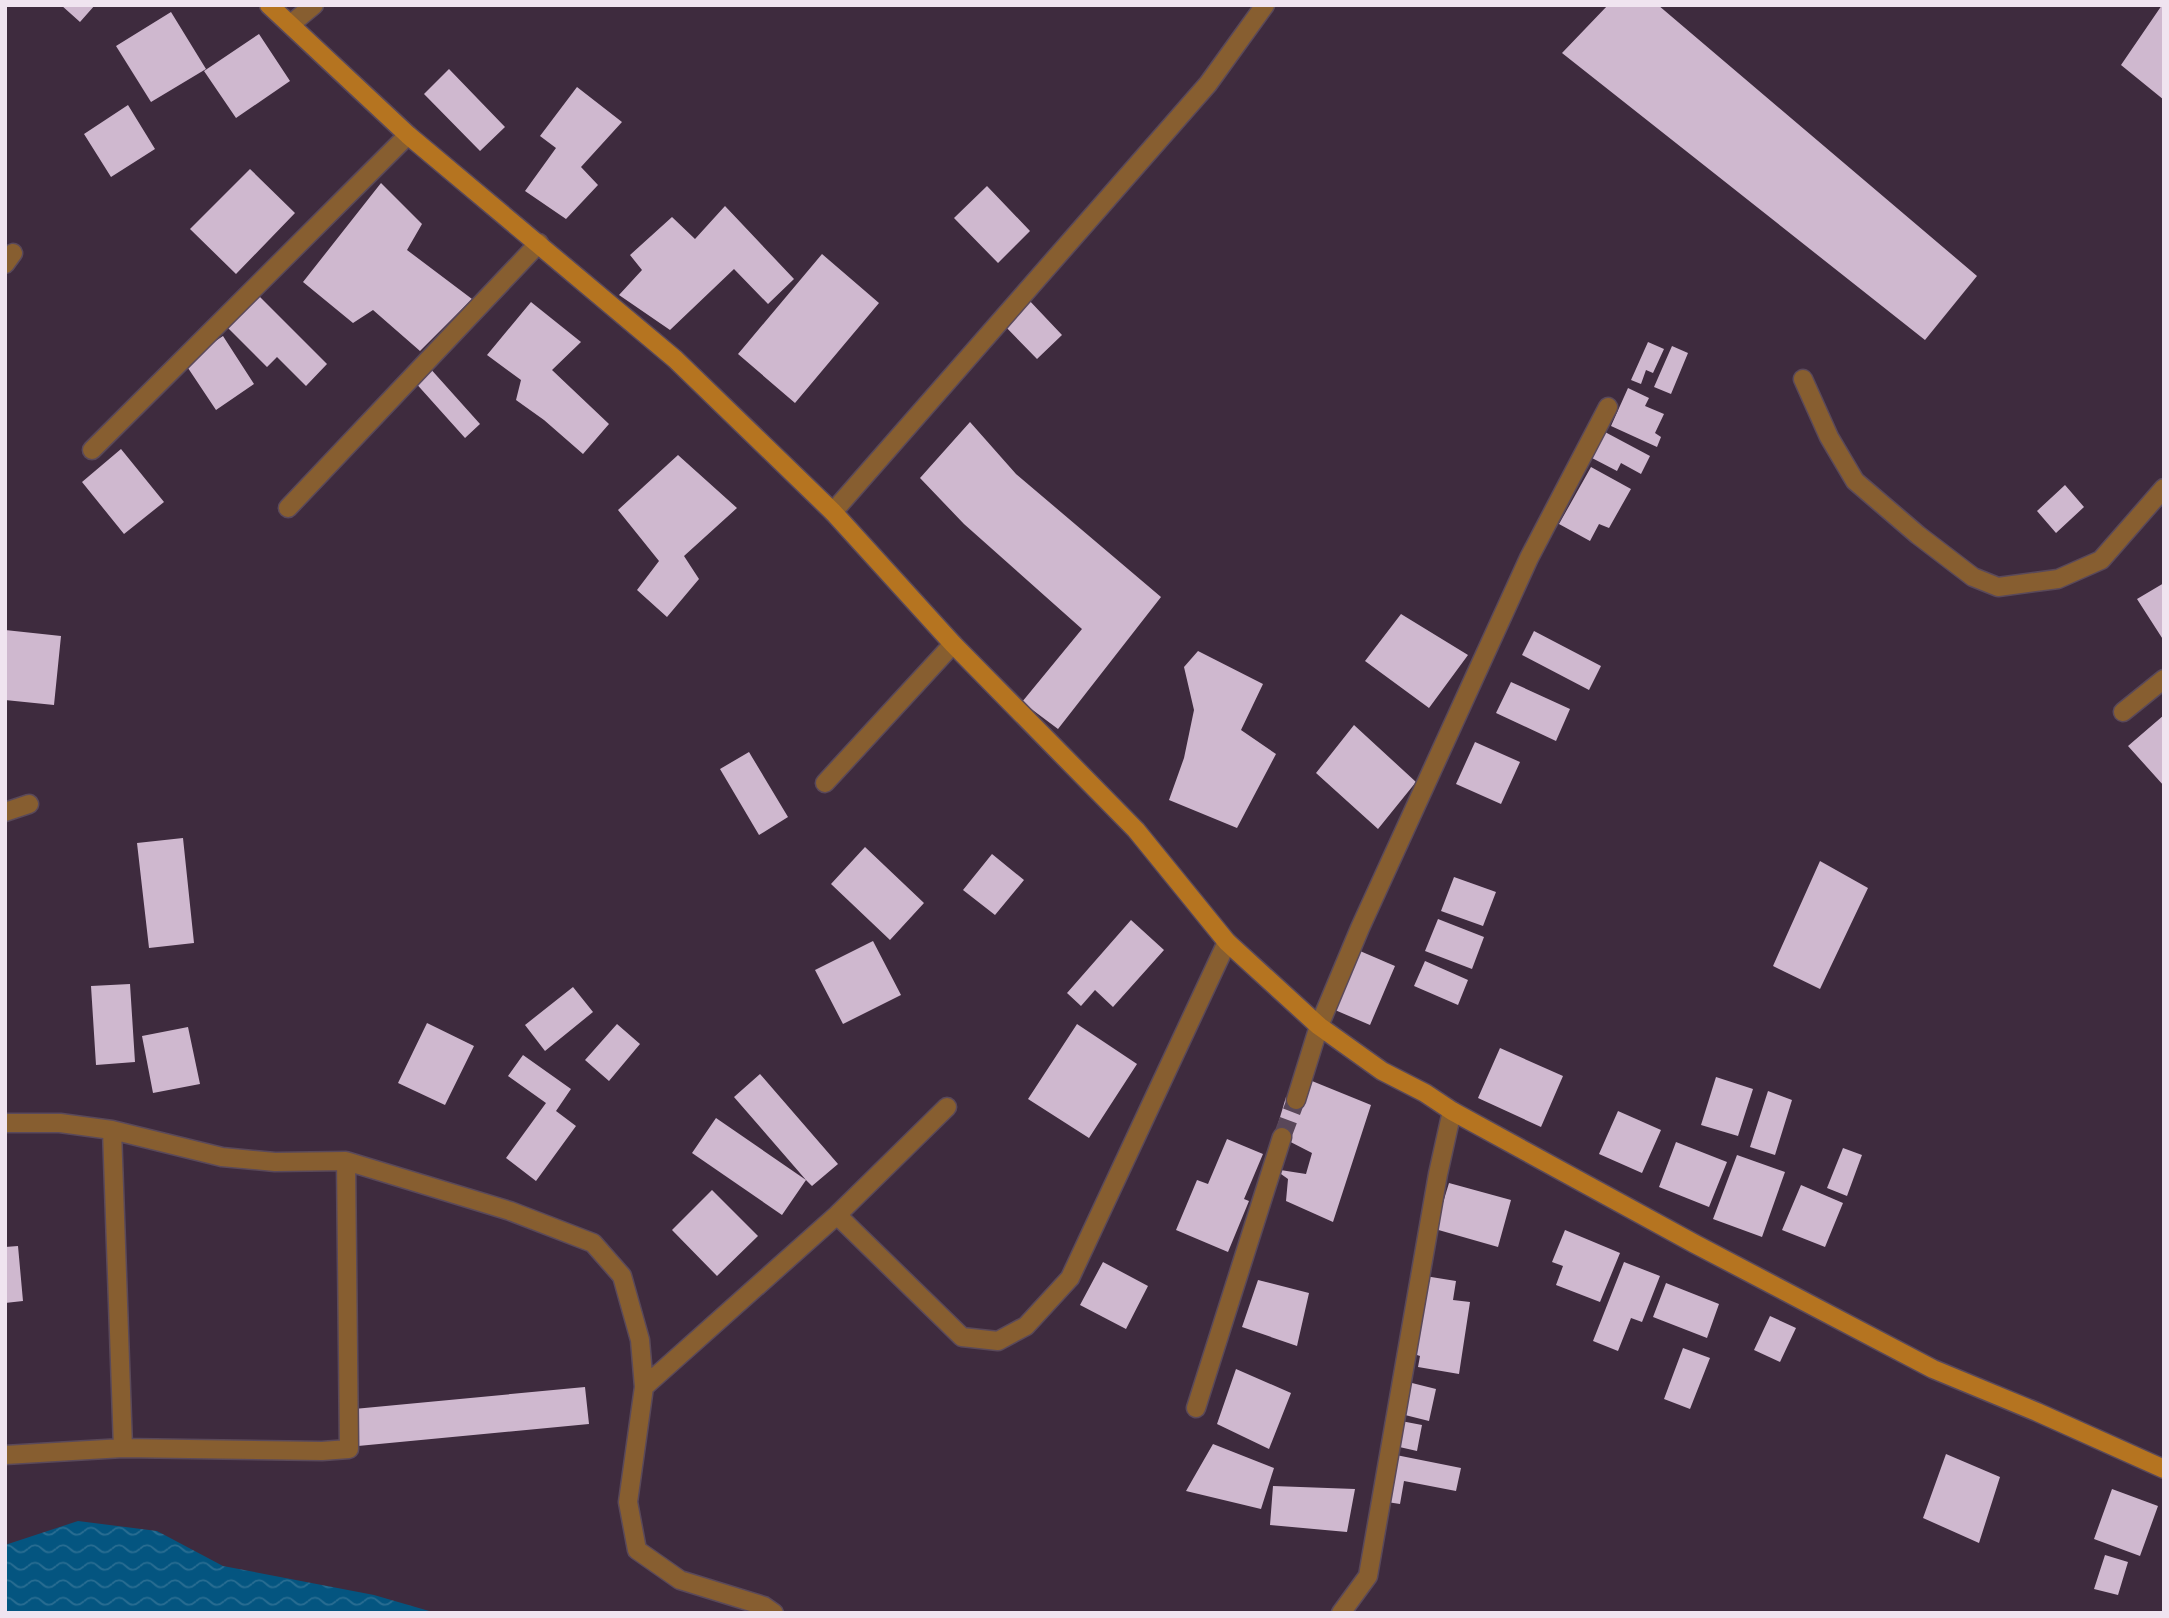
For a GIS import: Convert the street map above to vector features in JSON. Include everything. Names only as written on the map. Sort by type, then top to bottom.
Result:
[{"type":"street","points":[[269,5],[408,135],[675,359],[834,512],[953,644],[1136,830],[1227,942],[1319,1026],[1382,1072],[1425,1093],[1452,1111],[1695,1244],[1933,1370],[2164,1469]]},
{"type":"street","points":[[291,24],[314,5]]},
{"type":"street","points":[[834,512],[1208,84],[1265,5]]},
{"type":"street","points":[[92,450],[408,135]]},
{"type":"street","points":[[288,508],[538,243]]},
{"type":"street","points":[[1803,379],[1829,438],[1855,481],[1918,535],[1973,577],[1998,587],[2057,579],[2101,560],[2164,488]]},
{"type":"street","points":[[1296,1100],[1319,1026],[1371,903],[1530,558],[1608,407]]},
{"type":"street","points":[[825,783],[953,644]]},
{"type":"street","points":[[2123,712],[2164,679]]},
{"type":"street","points":[[5,812],[29,804]]},
{"type":"street","points":[[837,1215],[962,1336],[998,1341],[1026,1326],[1070,1279],[1227,942]]},
{"type":"street","points":[[644,1387],[837,1215],[947,1107]]},
{"type":"street","points":[[1342,1613],[1368,1576],[1438,1174],[1452,1111]]},
{"type":"street","points":[[5,1123],[60,1123],[113,1130],[222,1157],[275,1162],[346,1161],[510,1211],[593,1243],[622,1276],[640,1340],[644,1387],[628,1502],[637,1550],[680,1580],[764,1606],[774,1613]]},
{"type":"street","points":[[113,1130],[123,1448]]},
{"type":"street","points":[[1196,1408],[1282,1137]]},
{"type":"street","points":[[5,1455],[123,1448],[322,1451],[349,1449],[346,1161]]},
{"type":"water","points":[[78,1521],[157,1531],[223,1566],[374,1595],[436,1613],[5,1613],[5,1545]]},
{"type":"building","points":[[61,5],[95,5],[80,22]]},
{"type":"building","points":[[1608,5],[1658,5],[1977,276],[1925,340],[1562,53]]},
{"type":"building","points":[[2164,5],[2164,100],[2121,65]]},
{"type":"building","points":[[171,12],[206,69],[151,102],[116,46]]},
{"type":"building","points":[[259,34],[290,81],[236,118],[204,71]]},
{"type":"building","points":[[449,69],[505,127],[480,151],[424,94]]},
{"type":"building","points":[[577,87],[622,122],[581,167],[598,185],[566,219],[525,191],[556,148],[540,136]]},
{"type":"building","points":[[128,105],[155,149],[111,177],[84,134]]},
{"type":"building","points":[[250,169],[295,213],[236,274],[190,229]]},
{"type":"building","points":[[381,183],[422,224],[407,250],[472,299],[420,351],[373,310],[353,323],[303,282]]},
{"type":"building","points":[[987,186],[1030,231],[998,263],[954,218]]},
{"type":"building","points":[[725,206],[794,279],[768,304],[734,269],[670,330],[619,295],[642,270],[630,255],[672,217],[695,239]]},
{"type":"building","points":[[822,254],[879,303],[795,403],[738,354]]},
{"type":"building","points":[[257,294],[327,364],[306,386],[277,357],[267,367],[226,326]]},
{"type":"building","points":[[1027,298],[1062,335],[1037,359],[1002,323]]},
{"type":"building","points":[[531,302],[581,342],[552,370],[609,424],[583,454],[516,400],[521,380],[487,355]]},
{"type":"building","points":[[223,336],[254,384],[216,410],[184,362]]},
{"type":"building","points":[[1648,342],[1664,349],[1653,373],[1646,370],[1641,384],[1631,380]]},
{"type":"building","points":[[1672,346],[1688,353],[1671,394],[1654,387]]},
{"type":"building","points":[[428,366],[480,424],[465,438],[413,380]]},
{"type":"building","points":[[1628,388],[1649,398],[1645,406],[1664,414],[1655,433],[1661,437],[1657,447],[1611,426]]},
{"type":"building","points":[[970,422],[1016,474],[1161,597],[1058,729],[1022,702],[1082,629],[964,524],[920,478]]},
{"type":"building","points":[[1605,432],[1650,456],[1641,474],[1621,463],[1617,471],[1592,458]]},
{"type":"building","points":[[121,449],[164,502],[124,534],[82,482]]},
{"type":"building","points":[[678,455],[737,508],[684,556],[699,579],[667,617],[637,590],[659,561],[618,510]]},
{"type":"building","points":[[1591,467],[1631,489],[1609,528],[1599,524],[1590,541],[1559,524]]},
{"type":"building","points":[[2065,485],[2084,507],[2056,533],[2037,511]]},
{"type":"building","points":[[2164,583],[2164,641],[2137,599]]},
{"type":"building","points":[[1401,614],[1468,655],[1429,708],[1365,661]]},
{"type":"building","points":[[5,630],[61,636],[54,705],[5,700]]},
{"type":"building","points":[[1534,631],[1601,666],[1589,690],[1522,655]]},
{"type":"building","points":[[1198,651],[1263,684],[1241,730],[1276,754],[1237,828],[1169,800],[1184,758],[1194,710],[1184,667]]},
{"type":"building","points":[[1511,682],[1570,709],[1556,741],[1496,713]]},
{"type":"building","points":[[2164,715],[2164,786],[2128,746]]},
{"type":"building","points":[[1354,725],[1416,782],[1378,829],[1316,773]]},
{"type":"building","points":[[1475,742],[1520,762],[1501,804],[1456,784]]},
{"type":"building","points":[[749,752],[788,817],[759,835],[720,769]]},
{"type":"building","points":[[183,838],[194,943],[149,948],[137,843]]},
{"type":"building","points":[[865,847],[924,903],[890,940],[831,884]]},
{"type":"building","points":[[992,854],[1024,880],[995,915],[963,890]]},
{"type":"building","points":[[1820,861],[1868,888],[1820,989],[1773,966]]},
{"type":"building","points":[[1454,877],[1496,892],[1483,926],[1441,911]]},
{"type":"building","points":[[1438,919],[1484,937],[1472,969],[1425,951]]},
{"type":"building","points":[[1131,920],[1164,950],[1113,1007],[1095,990],[1081,1006],[1067,993]]},
{"type":"building","points":[[873,941],[901,995],[843,1024],[815,970]]},
{"type":"building","points":[[1360,951],[1395,966],[1370,1025],[1335,1010]]},
{"type":"building","points":[[1425,961],[1468,980],[1458,1005],[1414,986]]},
{"type":"building","points":[[130,984],[135,1062],[96,1065],[91,986]]},
{"type":"building","points":[[573,987],[593,1012],[545,1051],[525,1025]]},
{"type":"building","points":[[427,1023],[474,1046],[445,1105],[398,1083]]},
{"type":"building","points":[[617,1024],[640,1044],[609,1081],[585,1060]]},
{"type":"building","points":[[1077,1024],[1137,1064],[1089,1138],[1028,1099]]},
{"type":"building","points":[[188,1027],[200,1084],[153,1093],[142,1036]]},
{"type":"building","points":[[1500,1048],[1563,1076],[1541,1127],[1478,1098]]},
{"type":"building","points":[[523,1055],[571,1089],[556,1111],[576,1126],[536,1181],[506,1158],[546,1103],[508,1076]]},
{"type":"building","points":[[760,1074],[838,1164],[812,1186],[734,1097]]},
{"type":"building","points":[[1716,1077],[1753,1089],[1738,1136],[1701,1125]]},
{"type":"building","points":[[1312,1081],[1371,1105],[1333,1222],[1286,1201],[1288,1179],[1274,1169],[1306,1174],[1312,1153],[1275,1134],[1286,1097],[1304,1102]]},
{"type":"building","points":[[1768,1091],[1792,1100],[1775,1155],[1750,1147]]},
{"type":"building","points":[[1618,1111],[1661,1130],[1642,1173],[1599,1154]]},
{"type":"building","points":[[716,1118],[806,1180],[782,1215],[692,1153]]},
{"type":"building","points":[[1227,1139],[1263,1154],[1244,1199],[1249,1201],[1228,1252],[1176,1230],[1197,1180],[1208,1184]]},
{"type":"building","points":[[1676,1142],[1727,1162],[1709,1207],[1659,1187]]},
{"type":"building","points":[[1843,1148],[1862,1155],[1847,1196],[1827,1188]]},
{"type":"building","points":[[1737,1155],[1785,1172],[1762,1237],[1713,1219]]},
{"type":"building","points":[[1449,1183],[1511,1200],[1498,1247],[1435,1229]]},
{"type":"building","points":[[1801,1185],[1843,1203],[1825,1247],[1782,1230]]},
{"type":"building","points":[[712,1190],[758,1236],[717,1276],[672,1230]]},
{"type":"building","points":[[1565,1230],[1620,1253],[1600,1302],[1556,1285],[1563,1266],[1552,1262]]},
{"type":"building","points":[[18,1246],[23,1301],[5,1303],[5,1247]]},
{"type":"building","points":[[1103,1262],[1148,1286],[1126,1329],[1080,1305]]},
{"type":"building","points":[[1624,1262],[1660,1276],[1642,1322],[1631,1318],[1618,1351],[1593,1341]]},
{"type":"building","points":[[1425,1276],[1456,1281],[1453,1300],[1470,1302],[1459,1374],[1418,1367],[1420,1356],[1414,1354]]},
{"type":"building","points":[[1258,1280],[1309,1293],[1297,1346],[1242,1327]]},
{"type":"building","points":[[1666,1283],[1719,1304],[1707,1338],[1653,1317]]},
{"type":"building","points":[[1770,1316],[1796,1328],[1780,1362],[1754,1350]]},
{"type":"building","points":[[1683,1348],[1710,1358],[1690,1409],[1664,1399]]},
{"type":"building","points":[[1236,1369],[1291,1393],[1269,1449],[1217,1424]]},
{"type":"building","points":[[1408,1382],[1436,1389],[1429,1421],[1401,1414]]},
{"type":"building","points":[[585,1387],[589,1424],[358,1446],[354,1409]]},
{"type":"building","points":[[1401,1421],[1422,1425],[1417,1451],[1395,1446]]},
{"type":"building","points":[[1213,1444],[1274,1468],[1261,1509],[1186,1491]]},
{"type":"building","points":[[1946,1454],[2000,1477],[1979,1543],[1923,1518]]},
{"type":"building","points":[[1396,1455],[1461,1468],[1456,1491],[1404,1481],[1400,1504],[1387,1502]]},
{"type":"building","points":[[1273,1486],[1355,1489],[1347,1532],[1270,1525]]},
{"type":"building","points":[[2112,1489],[2158,1506],[2140,1556],[2094,1539]]},
{"type":"building","points":[[2105,1555],[2128,1562],[2118,1595],[2094,1589]]},
{"type":"tunnel","points":[[1282,1137],[1296,1100]]}]
